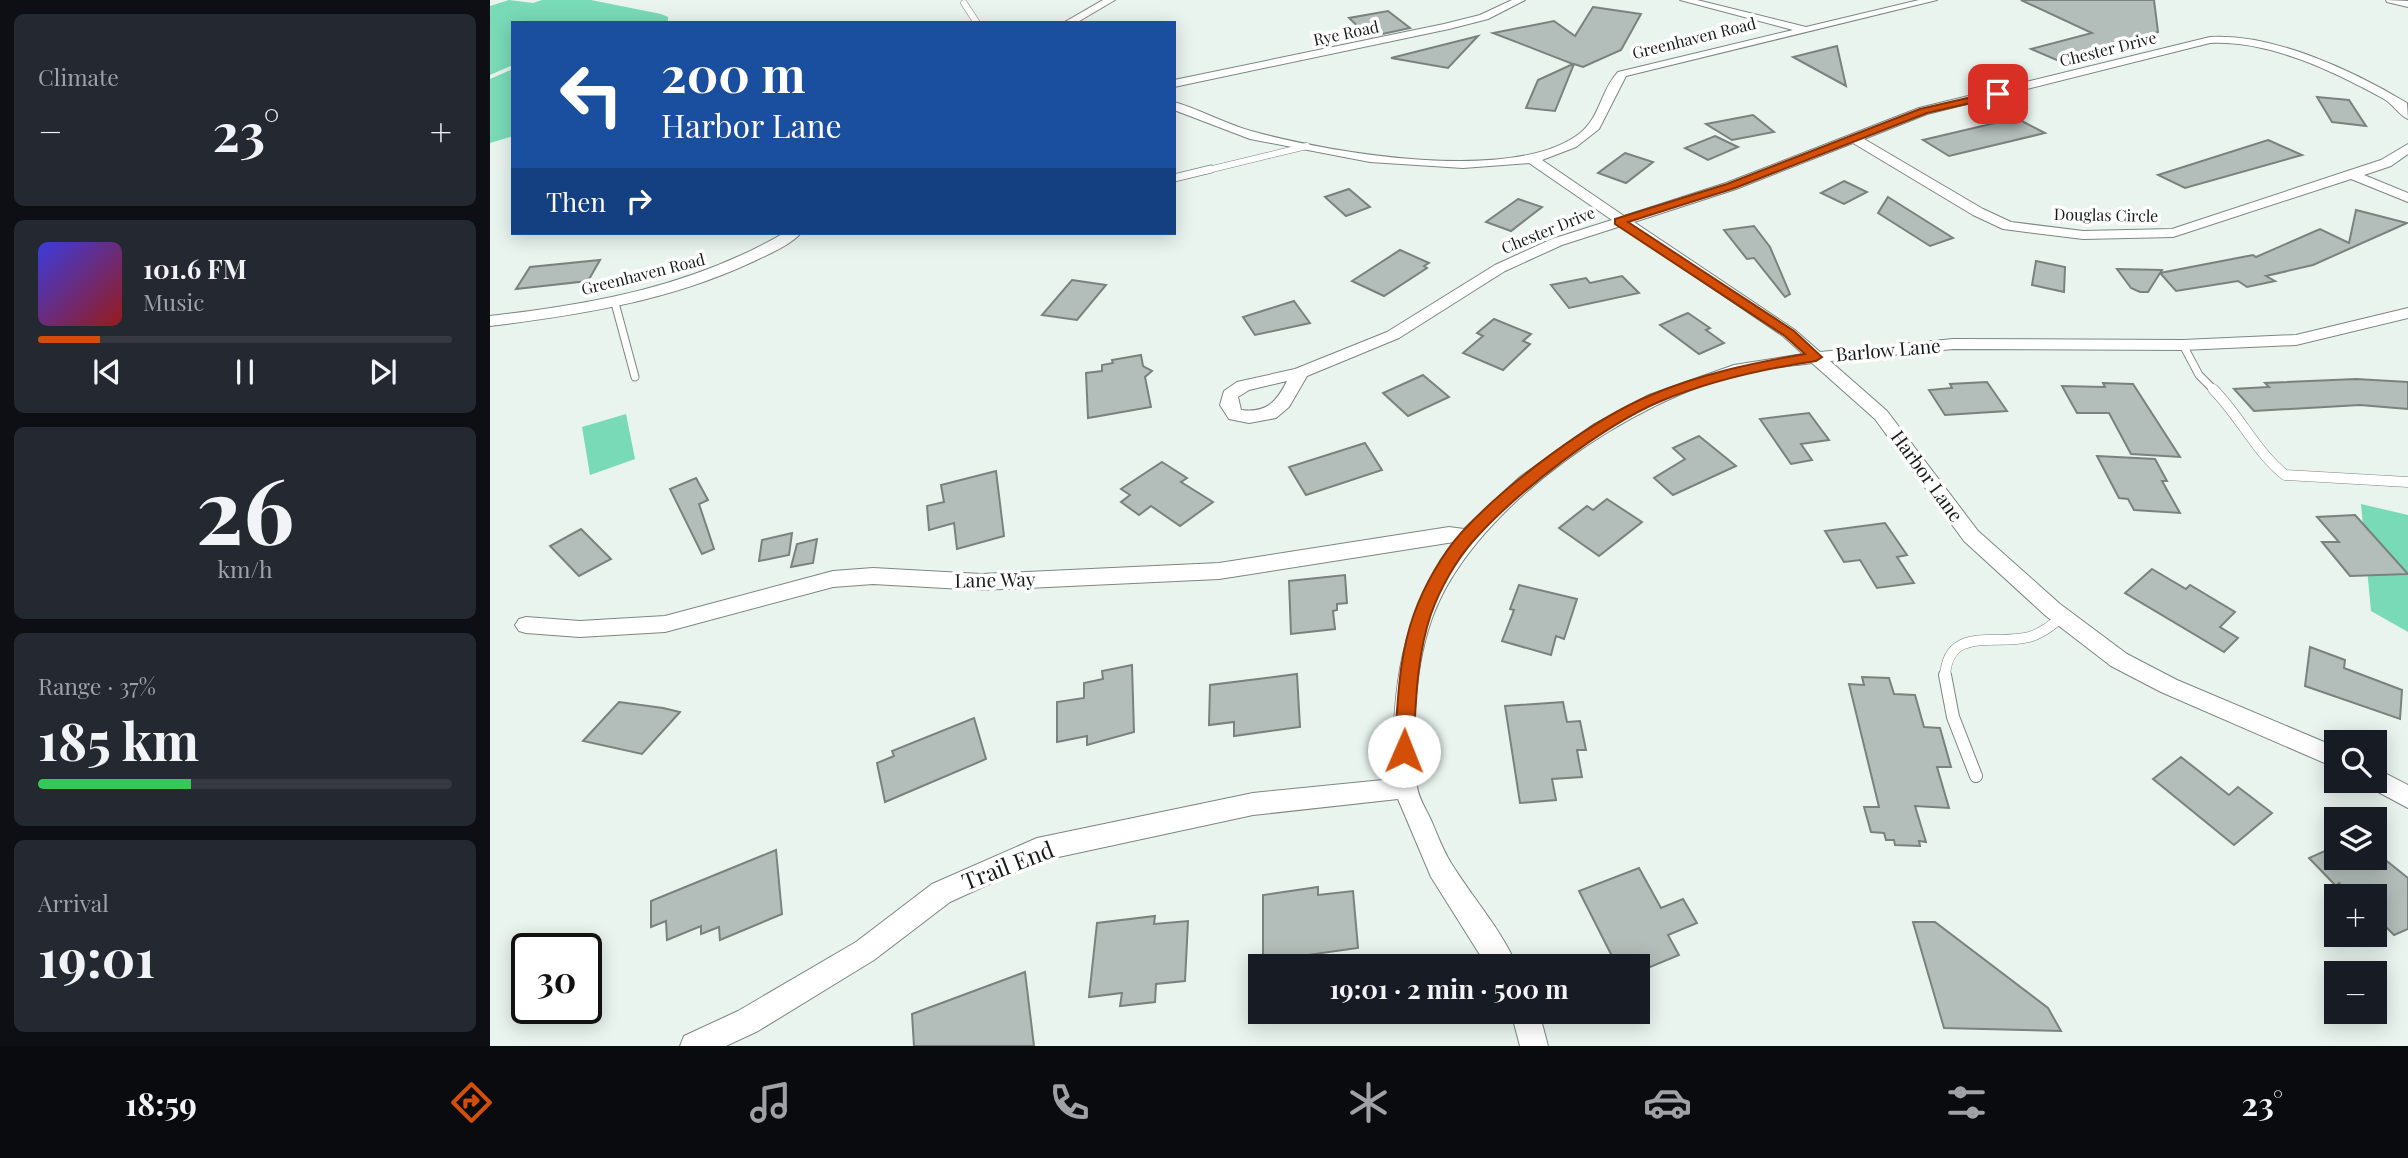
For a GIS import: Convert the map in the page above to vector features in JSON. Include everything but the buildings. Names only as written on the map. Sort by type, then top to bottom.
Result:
[{"type":"street","points":[[1072,21],[1110,0]]},
{"type":"street","name":"Rye Road","points":[[1176,84],[1445,27],[1484,17],[1520,0]]},
{"type":"street","points":[[1685,0],[1803,30]]},
{"type":"street","name":"Greenhaven Road","points":[[1176,107],[1253,136],[1307,146],[1437,164],[1534,161],[1570,146],[1599,122],[1612,84],[1622,74],[1933,0]]},
{"type":"street","points":[[2391,0],[2408,4]]},
{"type":"street","name":"Chester Drive","points":[[1300,373],[1284,404],[1273,415],[1254,418],[1235,415],[1229,405],[1230,395],[1243,386],[1300,373],[1393,335],[1500,268],[1557,242],[1731,186],[1923,111],[2210,40],[2238,38],[2267,46],[2387,96],[2403,106],[2408,115]]},
{"type":"street","name":"Douglas Circle","points":[[1854,138],[1978,212],[2008,226],[2083,235],[2173,233],[2386,163],[2408,148]]},
{"type":"street","name":"Harbor Lane","points":[[1534,161],[1619,222],[1789,333],[1881,415],[1971,536],[2062,617],[2119,660],[2156,680],[2324,753]]},
{"type":"street","points":[[2351,174],[2408,198]]},
{"type":"street","name":"Greenhaven Road","points":[[490,321],[615,303],[731,268],[758,256],[791,235]]},
{"type":"street","name":"Barlow Lane","points":[[1495,954],[1440,869],[1405,788],[1404,715],[1410,663],[1423,614],[1441,576],[1468,537],[1547,467],[1599,429],[1654,399],[1740,369],[1816,357],[1953,344],[2183,345],[2296,340],[2408,313]]},
{"type":"street","name":"Lane Way","points":[[526,625],[580,629],[665,624],[832,579],[873,576],[981,582],[1219,571],[1449,534],[1468,537]]},
{"type":"street","points":[[2387,786],[2408,797]]},
{"type":"street","name":"Trail End","points":[[694,1046],[748,1021],[865,951],[942,893],[1037,850],[1252,804],[1405,788]]},
{"type":"street","points":[[1528,1024],[1534,1046]]},
{"type":"lane","points":[[964,3],[976,21]]},
{"type":"lane","points":[[1176,178],[1307,146]]},
{"type":"lane","points":[[615,303],[635,377]]},
{"type":"lane","points":[[2183,345],[2199,375],[2230,405],[2274,466],[2286,475],[2309,479],[2408,482]]},
{"type":"lane","points":[[1976,776],[1943,678],[1948,656],[1962,643],[1972,640],[2036,637],[2062,617]]},
{"type":"green space","points":[[509,0],[533,3],[542,0],[591,0],[661,14],[668,17],[668,21],[511,21],[511,66],[490,75],[490,6]]},
{"type":"green space","points":[[511,70],[511,137],[490,143],[490,79]]},
{"type":"green space","points":[[626,414],[635,459],[590,475],[582,427]]},
{"type":"green space","points":[[2361,504],[2408,515],[2408,632],[2371,611]]},
{"type":"route","points":[[1404,751],[1404,715],[1410,663],[1423,614],[1441,576],[1468,537],[1527,482],[1599,429],[1654,399],[1740,369],[1816,357],[1789,333],[1619,222],[1731,186],[1923,111],[1998,94]]}]
